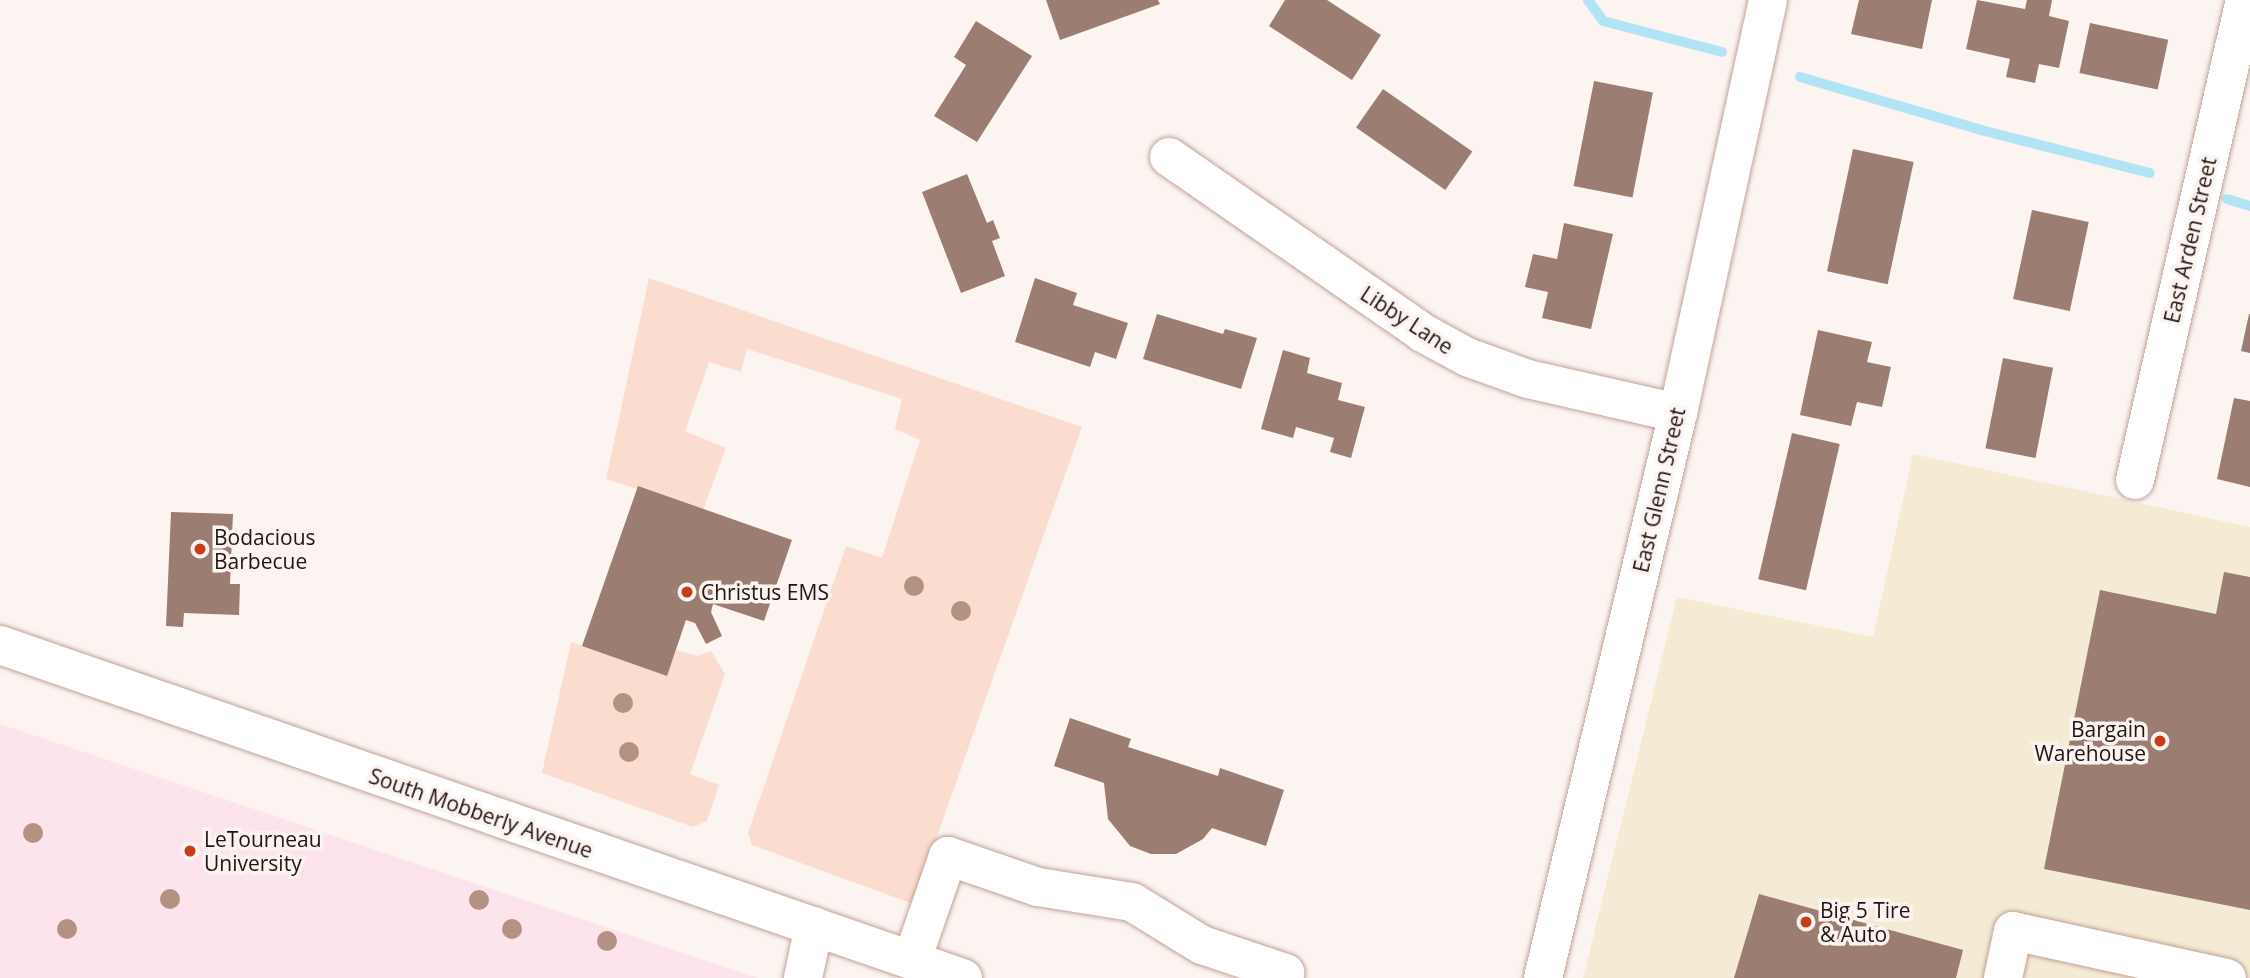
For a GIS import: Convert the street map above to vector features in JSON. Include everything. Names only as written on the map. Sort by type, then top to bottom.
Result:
[{"type":"street","name":"East Glenn Street","points":[[1542,978],[1678,413],[1768,0]]},
{"type":"street","name":"East Arden Street","points":[[2135,480],[2245,0]]},
{"type":"street","name":"Libby Lane","points":[[1169,157],[1423,333],[1466,357],[1528,379],[1678,413]]},
{"type":"street","name":"South Mobberly Avenue","points":[[0,645],[963,978]]},
{"type":"street","points":[[912,960],[948,856],[1038,887],[1132,902],[1202,945],[1285,974],[1283,978]]},
{"type":"street","points":[[803,978],[814,926]]},
{"type":"street","points":[[2003,978],[2013,931],[2227,978]]},
{"type":"shaded area","points":[[649,278],[1082,427],[913,904],[752,845],[748,833],[846,546],[882,558],[920,440],[895,429],[902,399],[747,349],[741,372],[709,362],[685,431],[726,448],[703,510],[606,479]]},
{"type":"shaded area","points":[[1913,454],[2250,527],[2250,978],[1583,978],[1677,597],[1873,637]]},
{"type":"shaded area","points":[[571,642],[666,675],[676,650],[697,656],[711,651],[725,674],[690,774],[719,785],[707,821],[693,827],[542,773]]},
{"type":"shaded area","name":"LeTourneau University","points":[[0,724],[758,978],[0,978]]},
{"type":"building","points":[[1046,0],[1158,0],[1160,4],[1060,40]]},
{"type":"building","points":[[1285,0],[1327,0],[1381,35],[1352,80],[1269,26]]},
{"type":"building","points":[[1859,0],[1932,0],[1922,49],[1851,34]]},
{"type":"building","points":[[1977,0],[2025,9],[2027,0],[2052,0],[2049,16],[2069,21],[2059,68],[2039,64],[2035,83],[2006,77],[2010,59],[1966,49]]},
{"type":"building","points":[[976,21],[1032,56],[977,142],[934,116],[966,65],[954,57]]},
{"type":"building","points":[[2090,23],[2168,40],[2158,90],[2079,73]]},
{"type":"building","points":[[1594,81],[1653,92],[1632,197],[1574,186]]},
{"type":"building","points":[[1383,89],[1472,152],[1445,190],[1356,128]]},
{"type":"building","points":[[1853,149],[1914,162],[1888,284],[1827,271]]},
{"type":"building","points":[[967,174],[987,223],[993,220],[1000,238],[992,241],[1005,276],[961,293],[922,192]]},
{"type":"building","points":[[2032,210],[2089,222],[2070,311],[2013,299]]},
{"type":"building","points":[[1564,223],[1613,234],[1591,329],[1542,318],[1548,292],[1525,287],[1533,254],[1557,259]]},
{"type":"building","points":[[1035,278],[1077,293],[1073,305],[1128,323],[1116,359],[1095,352],[1090,367],[1015,342]]},
{"type":"building","points":[[1157,314],[1223,334],[1225,329],[1257,338],[1241,389],[1143,359]]},
{"type":"building","points":[[2250,314],[2250,353],[2241,351]]},
{"type":"building","points":[[1818,330],[1872,342],[1867,362],[1891,367],[1882,407],[1857,402],[1851,426],[1800,415]]},
{"type":"building","points":[[1283,350],[1310,358],[1307,373],[1342,383],[1338,400],[1365,407],[1351,458],[1330,452],[1334,438],[1296,427],[1293,438],[1261,429]]},
{"type":"building","points":[[2003,358],[2053,368],[2036,458],[1985,448]]},
{"type":"building","points":[[2234,398],[2250,401],[2250,487],[2217,479]]},
{"type":"building","points":[[1792,433],[1840,444],[1806,590],[1758,579]]},
{"type":"building","name":"Christus EMS","points":[[638,486],[792,540],[764,621],[713,604],[711,612],[722,636],[706,644],[695,623],[686,620],[667,676],[582,646]]},
{"type":"building","name":"Bodacious Barbecue","points":[[171,512],[233,514],[230,584],[240,584],[239,615],[184,613],[183,627],[166,626]]},
{"type":"building","name":"Bargain Warehouse","points":[[2224,572],[2250,577],[2250,910],[2044,869],[2100,590],[2216,614]]},
{"type":"building","points":[[1070,718],[1131,739],[1128,747],[1218,776],[1220,768],[1284,790],[1266,846],[1212,828],[1203,839],[1176,854],[1151,854],[1130,846],[1108,819],[1104,783],[1054,766]]},
{"type":"building","name":"Big 5 Tire & Auto","points":[[1759,894],[1963,950],[1956,978],[1734,978]]},
{"type":"waterway","points":[[1588,0],[1603,21],[1722,52]]},
{"type":"waterway","points":[[1800,77],[1985,131],[2150,173]]},
{"type":"waterway","points":[[2227,199],[2250,206]]},
{"type":"place","name":"Bodacious Barbecue","points":[[200,549]]},
{"type":"place","name":"Christus EMS","points":[[687,592]]},
{"type":"place","name":"Bargain Warehouse","points":[[2160,741]]},
{"type":"place","name":"LeTourneau University","points":[[190,851]]},
{"type":"place","name":"Big 5 Tire & Auto","points":[[1806,922]]}]
